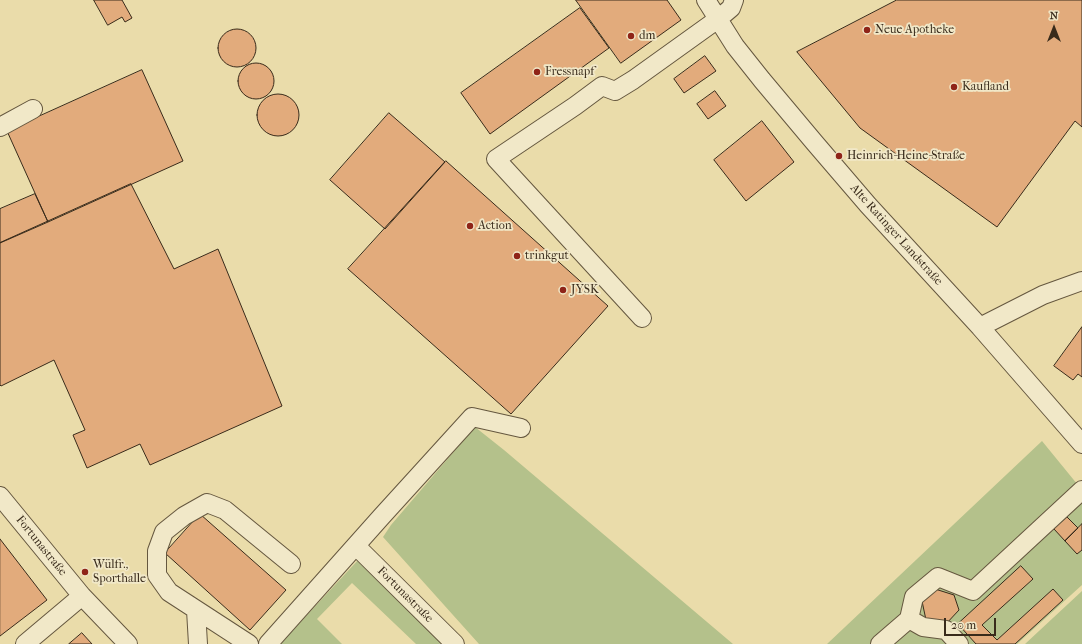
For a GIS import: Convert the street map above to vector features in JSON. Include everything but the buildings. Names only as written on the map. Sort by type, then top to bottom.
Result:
[{"type":"street","name":"Alte Ratinger Landstraße","points":[[706,0],[735,46],[814,142],[868,205],[980,327],[1082,444]]},
{"type":"street","points":[[642,318],[496,159],[602,86],[615,90],[633,80],[732,8],[734,0]]},
{"type":"street","points":[[0,128],[33,109]]},
{"type":"street","points":[[980,327],[1043,295],[1082,281]]},
{"type":"street","points":[[268,644],[472,417],[521,428]]},
{"type":"street","points":[[880,644],[909,619],[914,597],[938,577],[973,591],[1082,490]]},
{"type":"street","name":"Fortunastraße","points":[[0,496],[82,596],[128,644]]},
{"type":"street","points":[[249,644],[169,592],[157,575],[157,551],[164,532],[184,516],[207,503],[225,510],[291,564]]},
{"type":"street","name":"Fortunastraße","points":[[356,546],[455,644]]},
{"type":"street","points":[[25,644],[82,596]]},
{"type":"street","points":[[196,610],[198,644]]},
{"type":"street","points":[[909,619],[923,627],[946,630],[959,644]]},
{"type":"green space","points":[[475,427],[733,644],[479,644],[383,537],[391,525]]},
{"type":"green space","points":[[1042,441],[1082,490],[1082,585],[1017,644],[827,644]]},
{"type":"green space","points":[[360,558],[451,644],[416,644],[352,583],[317,619],[342,644],[280,644]]},
{"type":"green space","points":[[1082,591],[1082,644],[1025,644]]},
{"type":"place","name":"Neue Apotheke","points":[[867,30]]},
{"type":"place","name":"dm","points":[[631,36]]},
{"type":"place","name":"Fressnapf","points":[[537,72]]},
{"type":"place","name":"Kaufland","points":[[954,87]]},
{"type":"place","name":"Heinrich-Heine-Straße","points":[[839,156]]},
{"type":"place","name":"Action","points":[[470,226]]},
{"type":"place","name":"trinkgut","points":[[517,256]]},
{"type":"place","name":"JYSK","points":[[563,290]]},
{"type":"place","name":"Wülfr., Sporthalle","points":[[85,572]]}]
